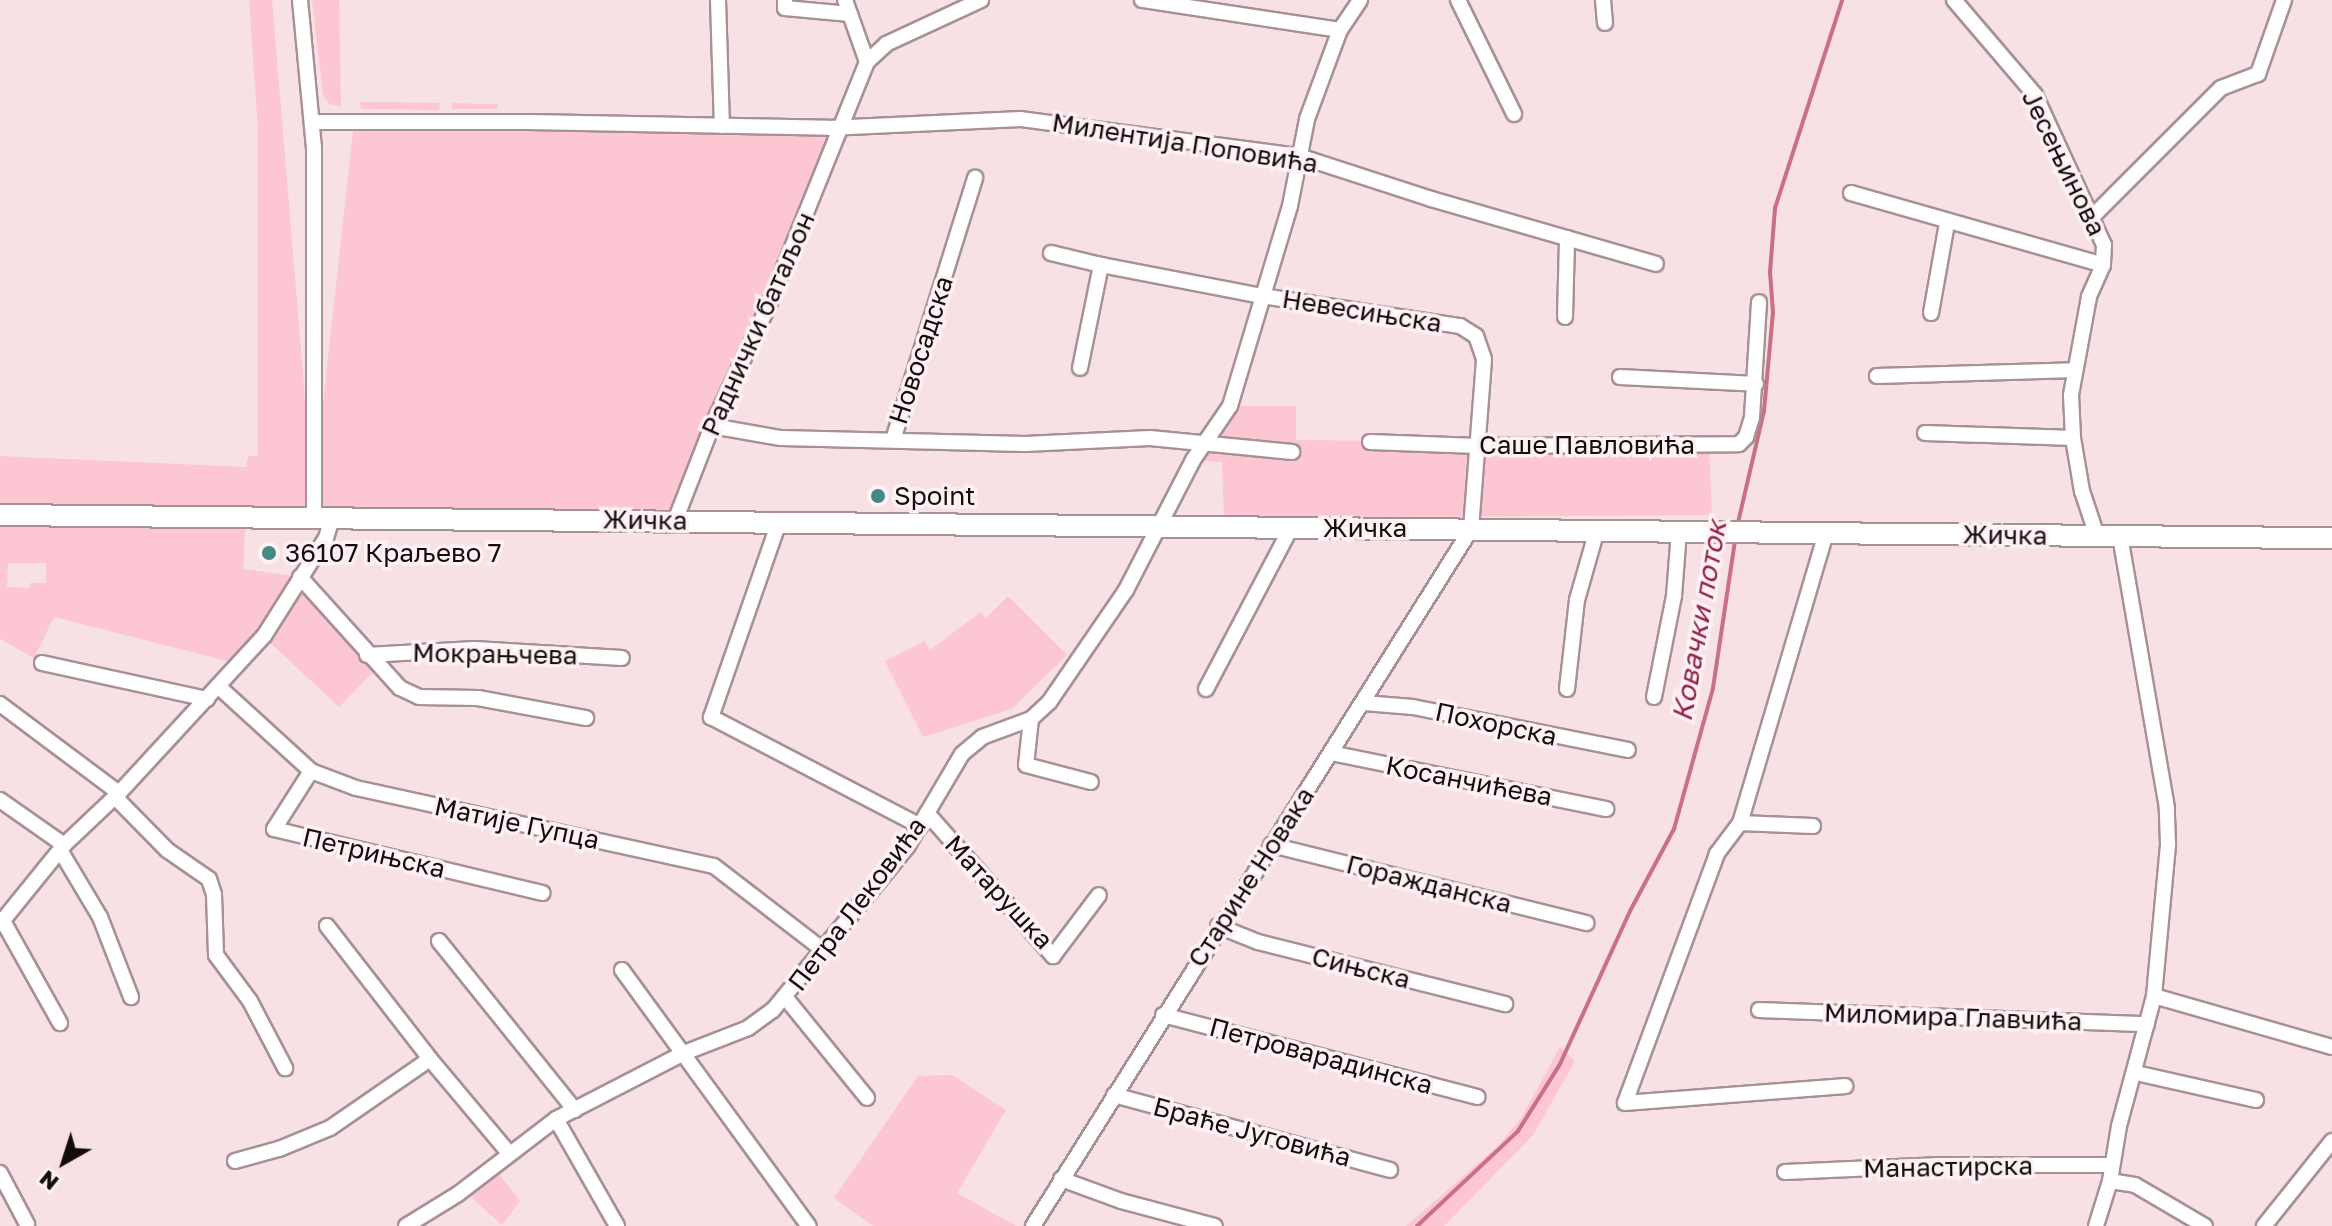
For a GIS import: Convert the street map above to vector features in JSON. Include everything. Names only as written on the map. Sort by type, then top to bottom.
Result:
[{"type":"main road","name":"Жичка","points":[[0,515],[2332,538]]},
{"type":"street","points":[[60,1023],[4,914],[62,848],[117,795],[207,699],[278,618],[326,538],[312,122],[300,0]]},
{"type":"street","points":[[718,0],[722,126]]},
{"type":"street","points":[[785,0],[785,8],[848,7],[867,62],[886,44],[981,0]]},
{"type":"street","points":[[1142,0],[1326,25],[1340,30]]},
{"type":"street","name":"Петра Лековића","points":[[406,1226],[458,1194],[556,1119],[684,1053],[748,1028],[785,997],[823,950],[924,819],[952,767],[972,744],[1031,719],[1050,701],[1126,590],[1206,441],[1230,406],[1290,206],[1307,119],[1340,30],[1360,0]]},
{"type":"street","points":[[1458,0],[1514,114]]},
{"type":"street","points":[[1603,0],[1605,23]]},
{"type":"street","name":"Јесењинова","points":[[1954,0],[2035,95],[2104,245],[2103,265],[2089,297],[2071,395],[2073,438],[2082,491],[2097,536]]},
{"type":"street","points":[[2092,217],[2221,88],[2258,74],[2284,0]]},
{"type":"street","name":"Раднички батаљон","points":[[675,521],[712,426],[770,302],[843,128],[867,62]]},
{"type":"street","name":"Милентија Поповића","points":[[843,128],[1021,119],[1299,156],[1656,264]]},
{"type":"street","points":[[312,122],[843,128]]},
{"type":"street","name":"Новосадска","points":[[712,426],[781,438],[893,440],[975,178]]},
{"type":"street","points":[[1851,193],[1947,223],[2103,265]]},
{"type":"street","points":[[1931,313],[1947,223]]},
{"type":"street","points":[[1565,317],[1567,238]]},
{"type":"street","name":"Невесињска","points":[[1051,253],[1262,296],[1468,329],[1476,336],[1484,359],[1471,529]]},
{"type":"street","points":[[1080,368],[1101,265]]},
{"type":"street","name":"Саше Павловића","points":[[1370,442],[1478,446],[1739,444],[1749,428],[1756,384],[1759,302]]},
{"type":"street","points":[[1877,376],[2075,370]]},
{"type":"street","points":[[1620,377],[1756,384]]},
{"type":"street","points":[[1925,433],[2073,438]]},
{"type":"street","points":[[893,440],[1025,444],[1150,438],[1206,441],[1292,452]]},
{"type":"street","points":[[779,522],[711,717],[924,819]]},
{"type":"street","name":"Жичка","points":[[1206,689],[1291,528]]},
{"type":"street","name":"Старине Новака","points":[[1033,1226],[1218,926],[1364,703],[1471,529]]},
{"type":"street","points":[[1567,689],[1577,600],[1597,530]]},
{"type":"street","points":[[1654,697],[1673,606],[1679,531]]},
{"type":"street","points":[[1826,533],[1740,823],[1717,854],[1625,1103],[1845,1086]]},
{"type":"street","points":[[2096,1226],[2110,1181],[2110,1165],[2154,996],[2168,844],[2167,808],[2120,536]]},
{"type":"street","name":"Мокрањчева","points":[[300,577],[367,655],[400,688],[419,697],[478,698],[586,718]]},
{"type":"street","name":"Мокрањчева","points":[[367,655],[475,649],[622,658]]},
{"type":"street","points":[[42,663],[207,699]]},
{"type":"street","name":"Матије Гупца","points":[[218,686],[311,771],[356,788],[714,866],[823,950]]},
{"type":"street","name":"Похорска","points":[[1364,703],[1413,707],[1628,750]]},
{"type":"street","points":[[0,704],[117,795],[167,850],[209,879],[214,894],[216,955],[250,1001],[285,1068]]},
{"type":"street","points":[[1031,719],[1026,765],[1091,782]]},
{"type":"street","name":"Косанчићева","points":[[1331,753],[1606,809]]},
{"type":"street","name":"Петрињска","points":[[311,771],[274,829],[542,893]]},
{"type":"street","points":[[0,800],[62,848],[100,917],[131,997]]},
{"type":"street","name":"Матарушка","points":[[924,819],[1053,956],[1099,895]]},
{"type":"street","points":[[1740,823],[1813,826]]},
{"type":"street","name":"Горажданска","points":[[1271,845],[1587,923]]},
{"type":"street","points":[[327,926],[430,1059],[509,1153]]},
{"type":"street","name":"Сињска","points":[[1218,926],[1258,942],[1505,1004]]},
{"type":"street","points":[[439,941],[575,1110]]},
{"type":"street","points":[[622,970],[809,1226]]},
{"type":"street","points":[[2154,996],[2332,1047]]},
{"type":"street","name":"Петра Лековића","points":[[785,997],[867,1098]]},
{"type":"street","name":"Миломира Главчића","points":[[1759,1010],[2147,1024]]},
{"type":"street","name":"Петроварадинска","points":[[1163,1015],[1478,1097]]},
{"type":"street","points":[[235,1161],[279,1149],[330,1128],[430,1059]]},
{"type":"street","points":[[2136,1073],[2256,1100]]},
{"type":"street","name":"Браће Југовића","points":[[1114,1095],[1390,1170]]},
{"type":"street","points":[[556,1119],[617,1226]]},
{"type":"street","points":[[2264,1226],[2332,1141]]},
{"type":"street","name":"Манастирска","points":[[1785,1172],[1941,1165],[2110,1165]]},
{"type":"street","points":[[0,1173],[27,1224]]},
{"type":"street","points":[[1061,1179],[1121,1201],[1215,1226]]},
{"type":"street","points":[[2110,1181],[2135,1185],[2205,1226]]},
{"type":"shaded area","points":[[249,0],[272,0],[313,494],[354,122],[843,128],[675,521],[246,518],[243,569],[300,577],[378,667],[339,707],[264,637],[239,664],[54,617],[34,658],[0,639],[0,456],[246,467],[248,456],[258,456],[258,131]],"holes":[[[8,563],[46,563],[46,583],[30,583],[30,588],[7,587]]]},
{"type":"shaded area","points":[[312,0],[339,0],[341,106],[329,104],[323,94]]},
{"type":"shaded area","points":[[360,102],[440,103],[439,110],[361,109]]},
{"type":"shaded area","points":[[452,103],[498,104],[497,109],[452,109]]},
{"type":"shaded area","points":[[1230,406],[1296,406],[1296,440],[1709,444],[1712,515],[1224,518],[1222,462],[1193,460]]},
{"type":"shaded area","points":[[1008,596],[1067,655],[1012,709],[923,737],[885,661],[925,641],[930,650],[981,612],[986,618]]},
{"type":"shaded area","points":[[1560,1047],[1575,1061],[1533,1135],[1444,1226],[1406,1226],[1498,1146],[1521,1118]]},
{"type":"shaded area","points":[[952,1075],[1006,1110],[957,1193],[1016,1226],[873,1226],[834,1198],[918,1076]]},
{"type":"shaded area","points":[[496,1170],[520,1201],[502,1225],[465,1192]]},
{"type":"waterway","name":"Ковачки поток","points":[[1737,527],[1764,411],[1773,312],[1770,272],[1775,208],[1842,0]]},
{"type":"waterway","name":"Ковачки поток","points":[[1417,1226],[1518,1131],[1560,1064],[1630,911],[1674,829],[1713,688],[1735,540]]},
{"type":"place","name":"Spoint","points":[[878,496]]},
{"type":"place","name":"36107 Краљево 7","points":[[269,553]]}]
